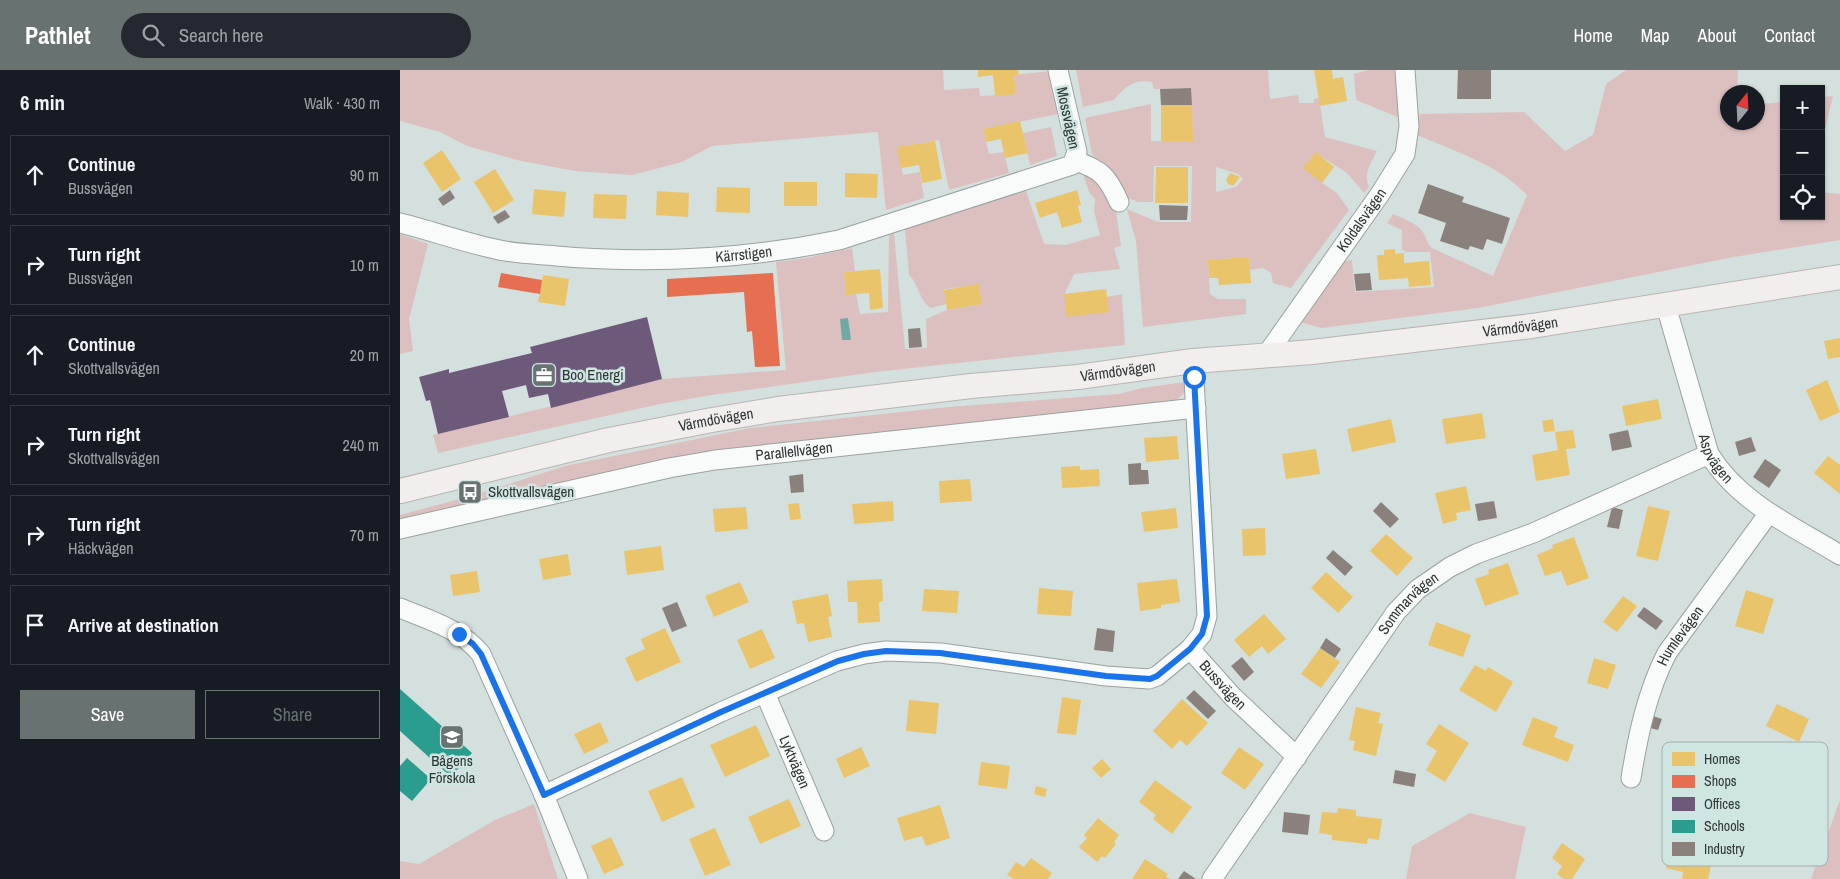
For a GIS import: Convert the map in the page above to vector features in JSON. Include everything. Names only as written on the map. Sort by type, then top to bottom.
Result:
[{"type":"main road","name":"Värmdövägen","points":[[400,491],[543,455],[712,420],[833,402],[1078,378],[1193,361],[1312,352],[1532,326],[1840,277]]},
{"type":"street","name":"Mossvägen","points":[[1058,70],[1078,152],[1075,161],[1101,172],[1112,186],[1119,202]]},
{"type":"street","name":"Koldalsvägen","points":[[1268,354],[1380,194],[1405,154],[1409,126],[1405,70]]},
{"type":"street","name":"Kärrstigen","points":[[400,222],[496,250],[599,260],[663,259],[753,253],[800,248],[839,240],[1072,165],[1075,161]]},
{"type":"street","name":"Aspvägen","points":[[1666,306],[1709,454],[1719,471],[1734,487],[1769,513],[1840,555]]},
{"type":"street","name":"Bussvägen","points":[[1193,361],[1207,616],[1202,634],[1190,649],[1233,696],[1296,757]]},
{"type":"street","name":"Parallellvägen","points":[[400,529],[669,468],[715,460],[1196,408]]},
{"type":"street","name":"Sommarvägen","points":[[1212,879],[1396,612],[1418,589],[1450,567],[1476,554],[1533,533],[1709,454]]},
{"type":"street","name":"Humlevägen","points":[[1631,778],[1647,702],[1657,673],[1668,653],[1769,513]]},
{"type":"street","points":[[400,608],[459,634],[473,644],[481,654],[544,795],[578,879]]},
{"type":"street","points":[[544,795],[653,743],[838,661],[886,651],[940,653],[1106,676],[1150,679],[1164,671],[1190,649]]},
{"type":"street","name":"Lyktvägen","points":[[765,693],[824,831]]},
{"type":"shaded area","points":[[400,70],[943,70],[944,90],[979,88],[980,96],[1016,94],[1014,75],[1050,71],[1058,114],[983,129],[989,154],[1004,152],[1009,173],[949,190],[939,140],[898,147],[903,175],[920,172],[924,198],[886,210],[878,132],[712,146],[682,162],[632,175],[575,171],[521,161],[467,146],[440,132],[400,121]]},
{"type":"shaded area","points":[[1076,70],[1268,70],[1270,99],[1298,95],[1299,103],[1314,103],[1314,99],[1319,98],[1325,137],[1377,151],[1367,173],[1369,187],[1364,193],[1347,173],[1316,153],[1322,183],[1337,193],[1349,210],[1291,288],[1273,283],[1271,273],[1263,268],[1250,270],[1249,257],[1208,260],[1210,294],[1218,299],[1246,299],[1246,314],[1143,327],[1136,241],[1127,209],[1158,222],[1191,222],[1192,166],[1154,166],[1153,202],[1138,202],[1123,196],[1092,154],[1085,118],[1151,104],[1151,141],[1192,141],[1191,88],[1154,89],[1152,82],[1140,82],[1130,85],[1114,100],[1083,107]],"holes":[[[1216,167],[1238,174],[1243,179],[1236,187],[1216,192]]]},
{"type":"shaded area","points":[[1368,70],[1399,70],[1400,118],[1356,100],[1354,74]]},
{"type":"shaded area","points":[[1626,70],[1738,70],[1737,85],[1720,85],[1720,130],[1765,130],[1765,103],[1780,102],[1780,220],[1825,220],[1825,192],[1840,194],[1840,240],[1734,257],[1478,308],[1322,328],[1296,321],[1340,262],[1352,260],[1355,292],[1434,287],[1430,252],[1405,252],[1405,250],[1402,250],[1402,230],[1387,223],[1393,214],[1416,225],[1424,233],[1428,244],[1432,248],[1493,276],[1527,195],[1516,184],[1490,167],[1417,135],[1420,114],[1524,112],[1565,151],[1593,135],[1606,84]]},
{"type":"shaded area","points":[[1833,96],[1825,131],[1825,130],[1825,97]]},
{"type":"shaded area","points":[[1051,127],[1057,156],[1030,165],[1023,133]]},
{"type":"shaded area","points":[[1081,168],[1096,174],[1116,210],[1121,246],[1114,248],[1120,269],[1074,274],[1064,295],[1107,297],[1122,294],[1125,345],[875,372],[712,395],[660,404],[438,453],[433,435],[662,379],[786,370],[776,262],[807,258],[852,248],[855,271],[844,272],[846,295],[856,294],[860,314],[888,312],[889,235],[894,233],[905,349],[927,348],[926,319],[947,310],[982,304],[979,285],[944,289],[946,304],[931,308],[927,305],[909,275],[905,229],[1025,188],[1044,244],[1066,245],[1100,235],[1094,211],[1095,199],[1089,192]]},
{"type":"shaded area","points":[[400,234],[428,244],[409,319],[413,351],[400,354]]},
{"type":"shaded area","points":[[1185,382],[1184,393],[1174,403],[933,429],[400,523],[400,515],[474,495],[565,466],[750,428],[949,407],[1119,394],[1142,388]]},
{"type":"shaded area","points":[[1840,800],[1840,879],[1811,879],[1816,866],[1828,866],[1828,833]]},
{"type":"shaded area","points":[[534,804],[558,879],[400,879],[400,861],[419,864],[495,820]]},
{"type":"shaded area","points":[[1470,813],[1526,827],[1515,879],[1406,879],[1412,846]]},
{"type":"water","points":[[848,318],[851,340],[842,340],[840,319]]},
{"type":"building: Homes","points":[[978,70],[1018,70],[1019,75],[1014,75],[1016,94],[995,96],[993,75],[978,77]]},
{"type":"building: Homes","points":[[1314,70],[1332,70],[1333,79],[1343,77],[1347,101],[1320,106]]},
{"type":"building: Homes","points":[[1161,105],[1192,105],[1193,141],[1161,141]]},
{"type":"building: Homes","points":[[1020,121],[1028,153],[1005,158],[1001,139],[986,142],[983,129]]},
{"type":"building: Homes","points":[[935,141],[942,179],[922,183],[919,165],[901,168],[897,147]]},
{"type":"building: Homes","points":[[442,150],[461,179],[442,192],[423,163]]},
{"type":"building: Homes","points":[[1316,152],[1334,167],[1322,183],[1303,168]]},
{"type":"building: Homes","points":[[1156,167],[1188,167],[1188,203],[1155,203]]},
{"type":"building: Homes","points":[[495,169],[514,200],[493,213],[474,182]]},
{"type":"building: Homes","points":[[845,173],[878,174],[877,198],[845,197]]},
{"type":"building: Homes","points":[[1230,173],[1240,177],[1233,186],[1228,184],[1226,180]]},
{"type":"building: Homes","points":[[784,182],[817,182],[817,206],[784,206]]},
{"type":"building: Homes","points":[[717,187],[750,188],[750,213],[716,212]]},
{"type":"building: Homes","points":[[534,189],[566,192],[564,217],[532,214]]},
{"type":"building: Homes","points":[[1077,190],[1081,205],[1078,206],[1082,222],[1062,228],[1057,212],[1040,218],[1035,203]]},
{"type":"building: Homes","points":[[657,191],[689,193],[688,217],[656,215]]},
{"type":"building: Homes","points":[[594,194],[627,195],[626,219],[593,218]]},
{"type":"building: Homes","points":[[1395,249],[1395,254],[1404,253],[1404,263],[1429,261],[1431,285],[1409,287],[1408,278],[1379,280],[1377,255],[1384,255],[1384,250]]},
{"type":"building: Homes","points":[[1249,257],[1251,283],[1219,285],[1218,278],[1209,278],[1208,260]]},
{"type":"building: Homes","points":[[880,269],[883,308],[870,310],[869,293],[846,295],[844,272]]},
{"type":"building: Homes","points":[[543,275],[569,279],[565,306],[538,302]]},
{"type":"building: Homes","points":[[979,284],[982,304],[947,310],[944,290]]},
{"type":"building: Homes","points":[[1106,289],[1109,312],[1067,317],[1064,294]]},
{"type":"building: Homes","points":[[1840,338],[1840,357],[1828,359],[1824,341]]},
{"type":"building: Homes","points":[[1827,380],[1840,412],[1820,421],[1806,390]]},
{"type":"building: Homes","points":[[1658,399],[1662,419],[1626,426],[1622,406]]},
{"type":"building: Homes","points":[[1482,413],[1486,438],[1446,444],[1442,419]]},
{"type":"building: Homes","points":[[1391,419],[1396,442],[1352,452],[1347,429]]},
{"type":"building: Homes","points":[[1553,419],[1555,431],[1544,432],[1542,421]]},
{"type":"building: Homes","points":[[1573,430],[1576,448],[1566,449],[1570,475],[1536,481],[1532,455],[1558,450],[1555,432]]},
{"type":"building: Homes","points":[[1177,436],[1179,459],[1146,462],[1144,438]]},
{"type":"building: Homes","points":[[1316,449],[1320,474],[1286,479],[1282,454]]},
{"type":"building: Homes","points":[[1828,456],[1840,465],[1840,494],[1814,473]]},
{"type":"building: Homes","points":[[1080,466],[1080,470],[1099,469],[1100,486],[1062,488],[1061,467]]},
{"type":"building: Homes","points":[[970,479],[972,501],[940,503],[939,481]]},
{"type":"building: Homes","points":[[1466,486],[1471,510],[1456,513],[1457,520],[1443,524],[1435,493]]},
{"type":"building: Homes","points":[[893,501],[894,521],[854,524],[852,504]]},
{"type":"building: Homes","points":[[799,503],[801,519],[790,520],[788,504]]},
{"type":"building: Homes","points":[[1648,506],[1670,511],[1658,561],[1636,556]]},
{"type":"building: Homes","points":[[746,507],[748,529],[715,532],[713,509]]},
{"type":"building: Homes","points":[[1176,508],[1178,528],[1144,532],[1141,512]]},
{"type":"building: Homes","points":[[1265,528],[1266,555],[1243,556],[1242,529]]},
{"type":"building: Homes","points":[[1386,534],[1413,558],[1397,576],[1370,551]]},
{"type":"building: Homes","points":[[1574,537],[1589,578],[1567,586],[1561,571],[1545,576],[1537,555],[1553,548],[1552,545]]},
{"type":"building: Homes","points":[[661,546],[664,570],[627,575],[624,551]]},
{"type":"building: Homes","points":[[568,554],[571,575],[543,580],[539,559]]},
{"type":"building: Homes","points":[[1508,563],[1519,594],[1485,606],[1475,579],[1489,574],[1488,570]]},
{"type":"building: Homes","points":[[477,571],[480,592],[453,596],[450,575]]},
{"type":"building: Homes","points":[[1326,572],[1353,597],[1338,613],[1311,588]]},
{"type":"building: Homes","points":[[882,579],[883,601],[879,602],[880,622],[858,623],[857,602],[848,602],[847,581]]},
{"type":"building: Homes","points":[[1177,579],[1180,602],[1161,605],[1161,608],[1140,611],[1137,583]]},
{"type":"building: Homes","points":[[740,582],[749,602],[714,617],[705,596]]},
{"type":"building: Homes","points":[[1039,588],[1073,591],[1071,616],[1037,614]]},
{"type":"building: Homes","points":[[924,589],[959,591],[957,613],[922,611]]},
{"type":"building: Homes","points":[[1746,590],[1774,599],[1763,634],[1735,626]]},
{"type":"building: Homes","points":[[828,594],[832,616],[828,617],[832,637],[808,642],[804,623],[797,624],[792,601]]},
{"type":"building: Homes","points":[[1623,596],[1637,606],[1617,632],[1603,622]]},
{"type":"building: Homes","points":[[1264,614],[1286,639],[1268,654],[1262,646],[1249,657],[1234,640]]},
{"type":"building: Homes","points":[[1436,622],[1471,635],[1463,657],[1428,645]]},
{"type":"building: Homes","points":[[665,628],[681,662],[636,682],[625,658],[645,649],[641,639]]},
{"type":"building: Homes","points":[[762,629],[775,658],[750,669],[737,640]]},
{"type":"building: Homes","points":[[1320,648],[1340,662],[1321,688],[1301,674]]},
{"type":"building: Homes","points":[[1594,658],[1616,665],[1608,689],[1587,683]]},
{"type":"building: Homes","points":[[1475,665],[1486,671],[1488,667],[1513,682],[1496,712],[1459,690]]},
{"type":"building: Homes","points":[[1062,697],[1081,700],[1076,735],[1057,733]]},
{"type":"building: Homes","points":[[1182,699],[1208,723],[1187,746],[1180,740],[1172,749],[1153,731]]},
{"type":"building: Homes","points":[[909,700],[939,703],[936,734],[906,731]]},
{"type":"building: Homes","points":[[1777,704],[1809,719],[1799,742],[1766,726]]},
{"type":"building: Homes","points":[[1356,707],[1381,713],[1378,723],[1383,724],[1376,756],[1353,750],[1355,741],[1349,740]]},
{"type":"building: Homes","points":[[1533,717],[1558,727],[1554,737],[1574,745],[1568,762],[1522,745]]},
{"type":"building: Homes","points":[[600,722],[609,742],[584,754],[574,734]]},
{"type":"building: Homes","points":[[1439,724],[1469,743],[1445,782],[1426,770],[1437,751],[1426,744]]},
{"type":"building: Homes","points":[[756,725],[770,756],[725,777],[710,745]]},
{"type":"building: Homes","points":[[861,747],[870,766],[844,778],[836,759]]},
{"type":"building: Homes","points":[[1239,747],[1264,764],[1245,790],[1221,773]]},
{"type":"building: Homes","points":[[1102,759],[1111,769],[1101,778],[1092,768]]},
{"type":"building: Homes","points":[[981,762],[1010,766],[1007,789],[978,785]]},
{"type":"building: Homes","points":[[682,777],[695,807],[662,822],[648,791]]},
{"type":"building: Homes","points":[[1155,780],[1192,807],[1172,834],[1153,819],[1156,815],[1139,802]]},
{"type":"building: Homes","points":[[1036,786],[1047,789],[1045,797],[1034,794]]},
{"type":"building: Homes","points":[[789,799],[801,826],[760,844],[748,817]]},
{"type":"building: Homes","points":[[940,805],[950,838],[926,846],[922,836],[904,841],[897,818]]},
{"type":"building: Homes","points":[[1338,808],[1356,810],[1356,816],[1382,819],[1379,840],[1368,838],[1367,844],[1332,840],[1332,835],[1319,833],[1322,812],[1337,813]]},
{"type":"building: Homes","points":[[1098,818],[1119,835],[1114,842],[1116,844],[1105,858],[1102,856],[1097,862],[1079,847],[1087,838],[1084,835]]},
{"type":"building: Homes","points":[[715,828],[731,865],[705,876],[689,839]]},
{"type":"building: Homes","points":[[611,837],[624,865],[604,874],[591,846]]},
{"type":"building: Homes","points":[[1562,843],[1585,859],[1572,879],[1564,879],[1557,874],[1562,866],[1552,858]]},
{"type":"building: Homes","points":[[1031,858],[1052,873],[1048,879],[1014,879],[1007,875],[1016,862],[1024,867]]},
{"type":"building: Homes","points":[[1145,859],[1168,874],[1166,877],[1170,879],[1132,879]]},
{"type":"building: Homes","points":[[1666,866],[1711,866],[1708,879],[1682,879],[1683,872],[1666,868]]},
{"type":"building: Shops","points":[[501,273],[542,280],[540,294],[498,287]]},
{"type":"building: Shops","points":[[773,273],[780,366],[755,367],[752,331],[747,332],[744,292],[667,297],[667,279]]},
{"type":"building: Offices","name":"Boo Energi","points":[[647,317],[662,379],[551,408],[548,394],[529,398],[526,385],[502,391],[509,417],[438,434],[430,400],[426,401],[419,377],[449,369],[449,373],[532,353],[530,347]]},
{"type":"building: Schools","points":[[400,689],[472,753],[451,777],[400,731]]},
{"type":"building: Schools","points":[[407,758],[431,779],[412,801],[400,791],[400,766]]},
{"type":"building: Industry","points":[[1458,70],[1491,70],[1491,99],[1457,99]]},
{"type":"building: Industry","points":[[1191,88],[1192,105],[1161,105],[1160,89]]},
{"type":"building: Industry","points":[[1428,184],[1464,197],[1462,202],[1510,218],[1502,244],[1487,239],[1483,250],[1470,246],[1468,250],[1440,241],[1446,223],[1418,213]]},
{"type":"building: Industry","points":[[450,190],[455,198],[443,206],[438,199]]},
{"type":"building: Industry","points":[[1159,205],[1188,206],[1187,220],[1160,220]]},
{"type":"building: Industry","points":[[505,210],[510,217],[498,224],[493,217]]},
{"type":"building: Industry","points":[[1370,273],[1372,290],[1356,291],[1354,274]]},
{"type":"building: Industry","points":[[920,328],[922,347],[909,348],[908,329]]},
{"type":"building: Industry","points":[[1628,430],[1632,447],[1612,451],[1609,434]]},
{"type":"building: Industry","points":[[1751,437],[1756,451],[1739,456],[1735,442]]},
{"type":"building: Industry","points":[[1765,459],[1781,470],[1769,488],[1753,477]]},
{"type":"building: Industry","points":[[1141,463],[1141,470],[1148,470],[1149,484],[1129,485],[1128,464]]},
{"type":"building: Industry","points":[[803,474],[804,492],[791,493],[789,476]]},
{"type":"building: Industry","points":[[1494,501],[1497,518],[1478,521],[1475,504]]},
{"type":"building: Industry","points":[[1381,502],[1399,519],[1390,528],[1373,511]]},
{"type":"building: Industry","points":[[1612,507],[1623,510],[1619,529],[1607,527]]},
{"type":"building: Industry","points":[[1333,550],[1353,567],[1345,576],[1326,558]]},
{"type":"building: Industry","points":[[677,602],[687,626],[672,632],[662,608]]},
{"type":"building: Industry","points":[[1644,607],[1663,621],[1656,630],[1637,616]]},
{"type":"building: Industry","points":[[1097,628],[1115,631],[1113,652],[1094,650]]},
{"type":"building: Industry","points":[[1326,638],[1341,649],[1335,658],[1320,648]]},
{"type":"building: Industry","points":[[1242,657],[1254,672],[1244,681],[1231,666]]},
{"type":"building: Industry","points":[[1194,690],[1216,711],[1208,719],[1186,698]]},
{"type":"building: Industry","points":[[1653,716],[1662,719],[1658,730],[1650,728]]},
{"type":"building: Industry","points":[[1395,770],[1416,774],[1414,787],[1393,783]]},
{"type":"building: Industry","points":[[1284,812],[1310,815],[1308,835],[1282,832]]},
{"type":"building: Industry","points":[[1184,871],[1196,879],[1178,879]]},
{"type":"place","name":"Boo Energi","points":[[544,375]]},
{"type":"place","name":"Skottvallsvägen","points":[[470,492]]},
{"type":"place","name":"Bågens Förskola","points":[[452,737]]},
{"type":"route","points":[[459,634],[473,644],[481,654],[493,677],[544,795],[721,712],[838,661],[864,654],[886,651],[940,653],[1106,676],[1150,679],[1157,676],[1190,649],[1202,634],[1207,616],[1194,377]]}]
